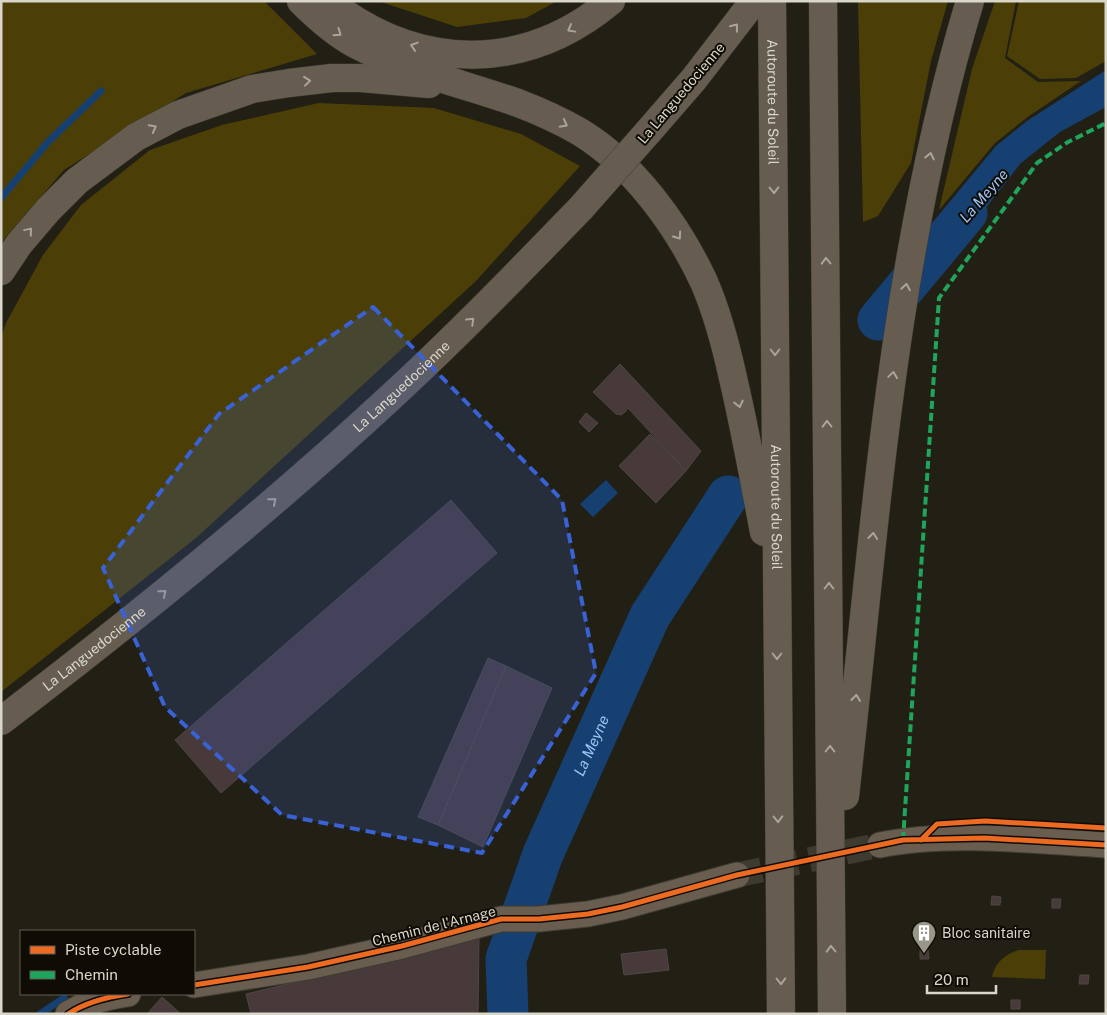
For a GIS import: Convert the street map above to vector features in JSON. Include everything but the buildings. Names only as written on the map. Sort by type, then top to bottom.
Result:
[{"type":"highway","points":[[301,1],[317,18],[354,43],[398,63],[552,117],[581,133],[605,150],[647,193],[684,243],[704,283],[725,342],[744,423],[777,607]]},
{"type":"highway","points":[[328,1],[361,25],[398,41],[425,50],[480,55],[513,50],[551,38],[578,25],[611,1]]},
{"type":"highway","name":"La Languedocienne","points":[[1,721],[152,603],[296,482],[438,352],[581,208],[694,79],[754,1]]},
{"type":"highway","name":"Autoroute du Soleil","points":[[772,1],[781,1014]]},
{"type":"highway","points":[[823,1],[832,1014]]},
{"type":"highway","points":[[831,920],[862,650],[878,484],[898,335],[920,203],[939,112],[970,1]]},
{"type":"highway","points":[[1,271],[19,244],[48,210],[77,181],[136,136],[187,112],[252,89],[332,78],[361,78],[475,89]]},
{"type":"street","points":[[880,845],[903,840],[984,838],[1106,845]]},
{"type":"street","name":"Chemin de l'Arnage","points":[[195,985],[248,978],[317,965],[402,946],[501,919],[539,919],[588,914],[622,907],[738,875]]},
{"type":"street","points":[[68,1014],[77,1008],[100,1000],[123,995]]},
{"type":"highlighted area","points":[[373,307],[562,500],[596,673],[482,853],[282,815],[165,707],[103,568],[219,414]]},
{"type":"shaded area","points":[[1,1],[264,1],[317,54],[186,93],[64,170],[1,245]]},
{"type":"shaded area","points":[[378,1],[557,1],[526,18],[457,27]]},
{"type":"shaded area","points":[[858,1],[948,1],[931,61],[911,163],[878,216],[863,222]]},
{"type":"shaded area","points":[[995,1],[1016,1],[1005,58],[1038,82],[1081,81],[1029,116],[995,143],[939,210],[972,69]]},
{"type":"shaded area","points":[[1019,1],[1106,1],[1106,61],[1076,78],[1040,79],[1007,56]]},
{"type":"shaded area","points":[[319,103],[434,108],[521,134],[580,166],[476,281],[196,538],[1,692],[1,337],[6,323],[43,255],[81,205],[150,150],[222,125]]},
{"type":"shaded area","points":[[1019,950],[1046,950],[1045,979],[992,977],[1001,960]]},
{"type":"water","points":[[1106,70],[1106,107],[1060,132],[1021,163],[927,281],[936,221],[996,146],[1027,121]]},
{"type":"water","points":[[606,480],[618,493],[593,517],[580,504]]},
{"type":"waterway","points":[[1,198],[48,142],[101,91]]},
{"type":"waterway","name":"La Meyne","points":[[878,320],[967,213]]},
{"type":"waterway","name":"La Meyne","points":[[508,1014],[506,959],[543,854],[650,616],[728,496]]},
{"type":"waterway","points":[[40,1014],[64,998]]},
{"type":"tunnel","points":[[737,875],[880,845]]},
{"type":"marked path","points":[[903,840],[939,298],[1037,163],[1068,142],[1106,123]]},
{"type":"cycle path","points":[[921,840],[937,824],[985,821],[1106,828]]},
{"type":"cycle path","points":[[195,985],[308,967],[402,946],[501,919],[539,919],[588,914],[622,907],[737,875],[903,840],[984,838],[1106,845]]},
{"type":"cycle path","points":[[68,1014],[82,1006],[123,995]]},
{"type":"place","name":"Bloc sanitaire","points":[[924,954]]}]
